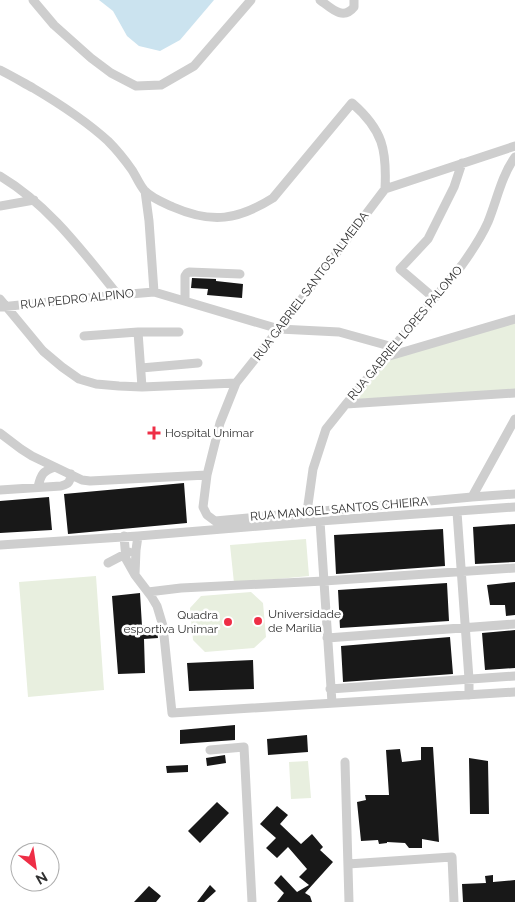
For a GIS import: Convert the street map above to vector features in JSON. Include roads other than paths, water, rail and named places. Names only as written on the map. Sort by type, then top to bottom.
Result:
[{"type":"street","points":[[33,0],[54,25],[91,58],[111,73],[136,86],[161,85],[194,66],[250,0]]},
{"type":"street","points":[[320,0],[337,12],[345,14],[354,7],[354,0]]},
{"type":"street","points":[[0,70],[65,107],[109,142],[131,169],[145,191],[162,202],[189,214],[211,218],[226,218],[244,213],[274,198],[352,103],[365,114],[381,139],[386,168],[385,189],[515,146]]},
{"type":"street","name":"RUA GABRIEL LOPES PALOMO","points":[[307,512],[313,469],[326,430],[462,265],[477,244],[487,223],[502,180],[515,157]]},
{"type":"street","points":[[434,298],[400,269],[428,239],[454,187],[462,163]]},
{"type":"street","points":[[0,176],[34,200],[66,232],[118,295]]},
{"type":"street","name":"RUA GABRIEL SANTOS ALMEIDA","points":[[207,475],[220,423],[236,383],[279,330],[385,189]]},
{"type":"street","points":[[145,191],[154,292],[279,330],[339,332],[394,347]]},
{"type":"street","points":[[0,206],[34,200]]},
{"type":"street","points":[[185,301],[185,276],[189,272],[240,274]]},
{"type":"street","name":"RUA PEDRO ALPINO","points":[[4,307],[154,292]]},
{"type":"street","points":[[0,299],[4,307],[43,351],[79,379],[104,384],[142,387],[236,383]]},
{"type":"street","points":[[385,357],[515,319]]},
{"type":"street","points":[[138,332],[142,387]]},
{"type":"street","points":[[84,336],[138,332],[179,332]]},
{"type":"street","points":[[142,368],[198,363]]},
{"type":"street","points":[[346,404],[515,393]]},
{"type":"street","points":[[472,497],[515,419]]},
{"type":"street","points":[[0,433],[32,456],[82,480],[207,475]]},
{"type":"street","points":[[38,487],[44,472],[55,467]]},
{"type":"street","points":[[0,490],[67,484],[70,481],[71,474]]},
{"type":"street","name":"RUA MANOEL SANTOS CHIEIRA","points":[[207,475],[203,507],[207,515],[215,521],[515,494]]},
{"type":"street","points":[[0,545],[515,507]]},
{"type":"street","points":[[458,512],[469,695]]},
{"type":"street","points":[[320,521],[332,704]]},
{"type":"street","points":[[124,536],[124,554],[126,559],[157,606],[163,626],[172,713],[515,692]]},
{"type":"street","points":[[135,575],[138,536]]},
{"type":"street","points":[[108,563],[136,550]]},
{"type":"street","points":[[148,592],[181,588],[324,581],[515,568]]},
{"type":"street","points":[[327,638],[515,624]]},
{"type":"street","points":[[330,689],[515,676]]},
{"type":"street","points":[[210,750],[244,747],[252,902]]},
{"type":"street","points":[[346,762],[350,902]]},
{"type":"street","points":[[348,864],[452,857],[454,902]]},
{"type":"water","points":[[99,0],[214,0],[180,40],[160,51],[139,46],[127,36],[113,11]]},
{"type":"place","name":"Hospital Unimar","points":[[154,433]]},
{"type":"place","name":"Universidade de Marília","points":[[258,621]]},
{"type":"place","name":"Quadra esportiva Unimar","points":[[228,622]]}]
